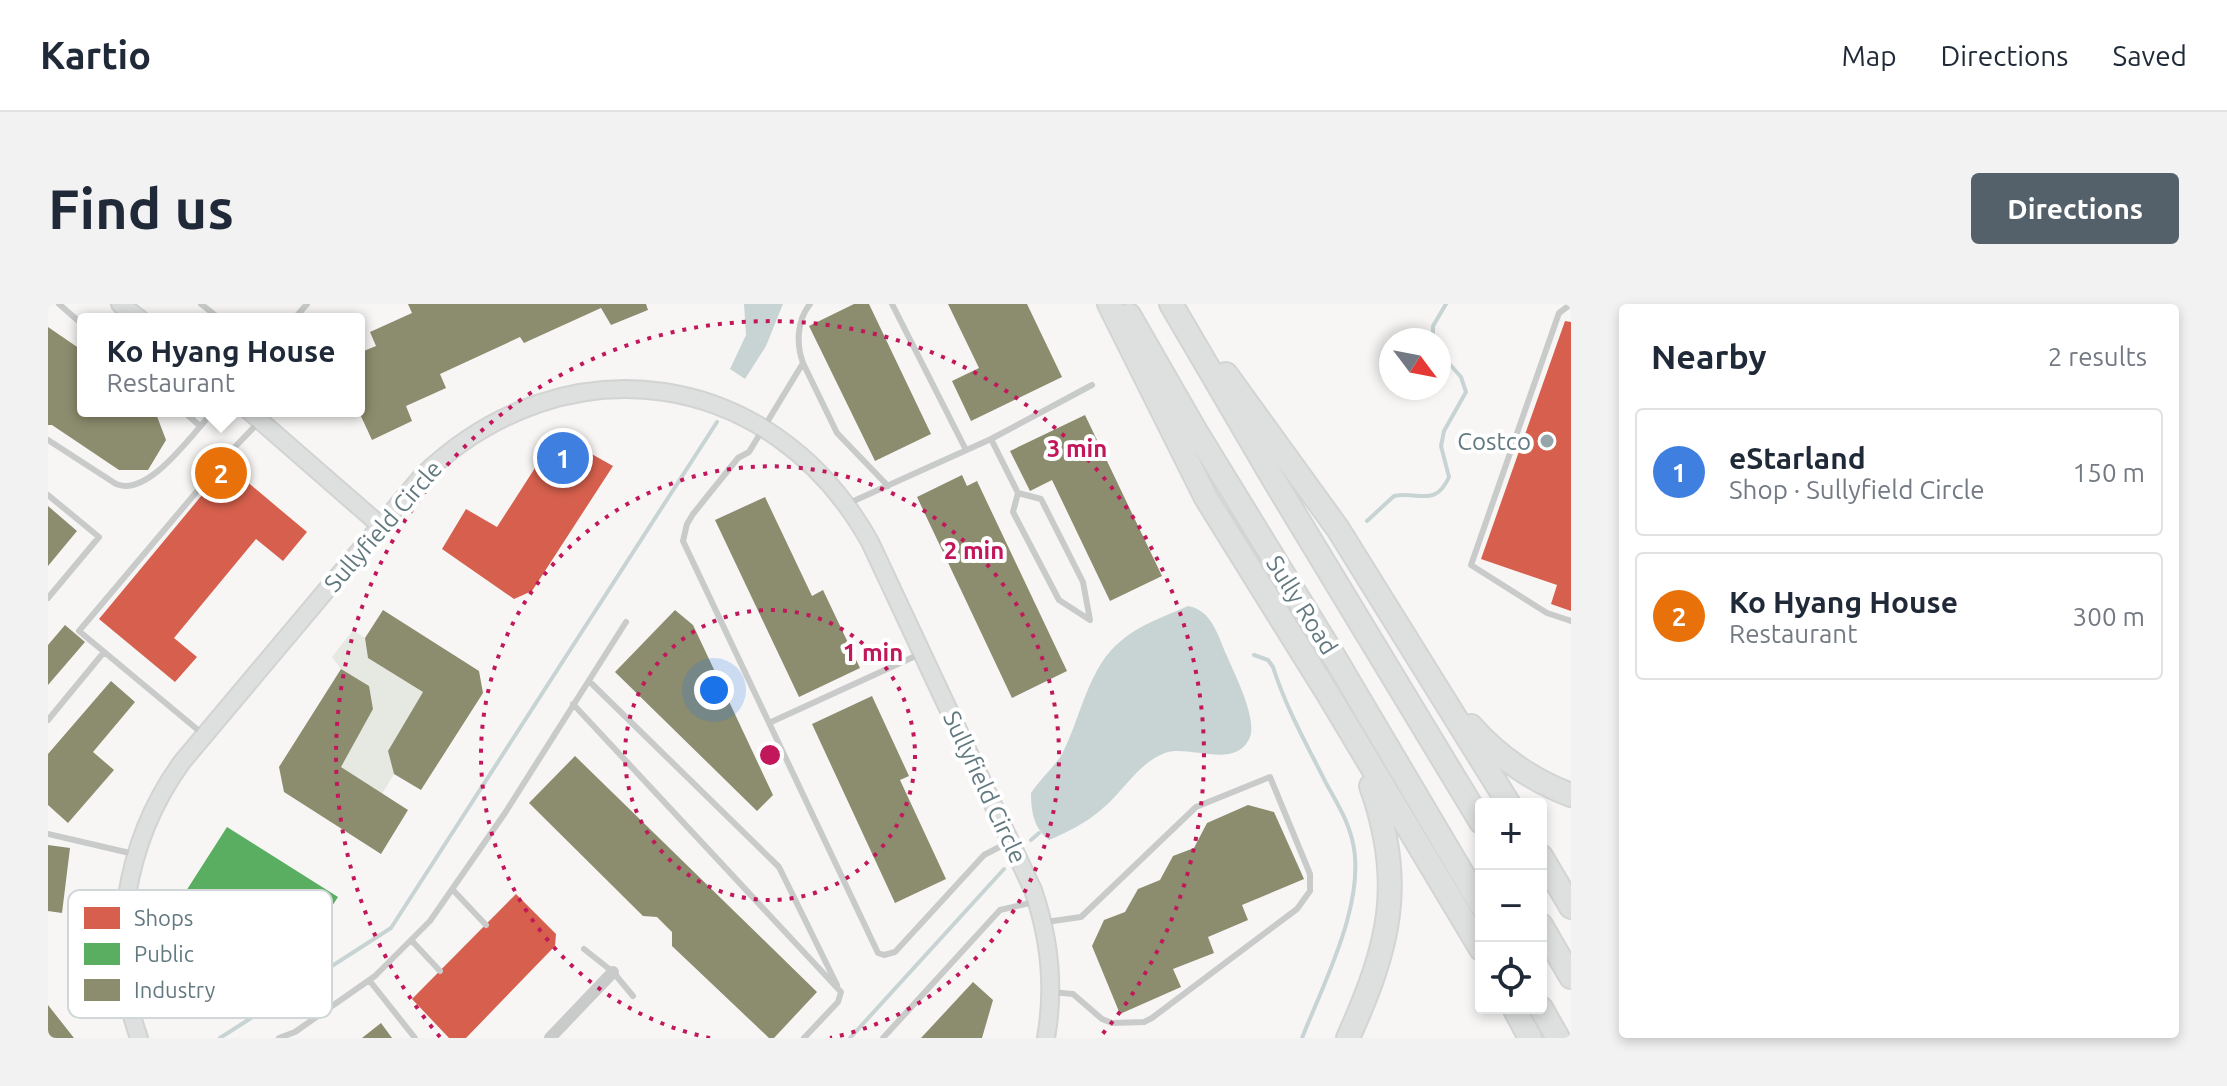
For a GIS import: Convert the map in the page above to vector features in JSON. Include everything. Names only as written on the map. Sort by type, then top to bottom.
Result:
[{"type":"highway","points":[[1109,304],[1206,498],[1477,942]]},
{"type":"highway","name":"Sully Road","points":[[1122,304],[1475,895]]},
{"type":"highway","points":[[1174,304],[1338,529],[1505,798]]},
{"type":"highway","name":"Sully Road","points":[[1174,304],[1266,468],[1475,812]]},
{"type":"highway","points":[[1436,685],[1481,738],[1531,776],[1571,795]]},
{"type":"highway","points":[[1328,694],[1366,771],[1383,821],[1390,880],[1386,931],[1379,963],[1348,1038]]},
{"type":"highway","points":[[1547,866],[1571,907]]},
{"type":"highway","points":[[1547,935],[1571,977]]},
{"type":"highway","points":[[1517,1014],[1530,1038]]},
{"type":"highway","points":[[1544,1014],[1558,1038]]},
{"type":"street","name":"Sullyfield Circle","points":[[128,890],[146,827],[163,791],[204,735],[423,475],[467,438],[500,418],[556,398],[614,389],[666,393],[715,405],[764,428],[805,457],[847,504],[870,542],[1037,901],[1049,956],[1051,992],[1046,1038]]},
{"type":"street","points":[[255,417],[381,526]]},
{"type":"street","points":[[550,1038],[613,972]]},
{"type":"street","name":"Sullyfield Circle","points":[[134,1018],[139,1038]]},
{"type":"lane","points":[[59,304],[77,320]]},
{"type":"lane","points":[[810,304],[801,323],[799,337],[798,351],[803,363],[837,433],[888,486]]},
{"type":"lane","points":[[892,304],[966,450]]},
{"type":"lane","points":[[1571,304],[1559,313],[1471,565],[1547,613],[1571,621]]},
{"type":"lane","points":[[803,363],[749,452],[738,458],[693,514],[683,541],[878,953],[895,952],[984,855],[1011,841]]},
{"type":"lane","points":[[847,504],[991,439],[1092,385]]},
{"type":"lane","points":[[190,417],[200,426]]},
{"type":"lane","points":[[48,440],[124,487],[134,486],[154,476],[208,417]]},
{"type":"lane","points":[[204,735],[79,631],[253,417]]},
{"type":"lane","points":[[991,439],[1018,493],[1013,512],[1059,600],[1090,620],[1083,582],[1041,499],[1018,493]]},
{"type":"lane","points":[[48,495],[99,537],[48,598]]},
{"type":"lane","points":[[332,1008],[412,941],[453,890],[626,622]]},
{"type":"lane","points":[[48,720],[104,652]]},
{"type":"lane","points":[[769,723],[922,653]]},
{"type":"lane","points":[[589,681],[779,867],[841,992],[838,1002],[804,1038]]},
{"type":"lane","points":[[573,704],[841,992]]},
{"type":"lane","points":[[1043,923],[1081,917],[1196,807],[1270,777],[1310,874],[1310,891],[1297,909],[1144,1022],[1112,1023],[1102,1019],[1073,994],[1051,992]]},
{"type":"lane","points":[[48,834],[137,855]]},
{"type":"lane","points":[[453,890],[486,925]]},
{"type":"lane","points":[[883,1038],[1000,910],[1037,901]]},
{"type":"lane","points":[[412,941],[440,971]]},
{"type":"lane","points":[[584,949],[613,972],[633,996]]},
{"type":"lane","points":[[369,980],[415,1038]]},
{"type":"lane","points":[[279,1038],[297,1035],[319,1018]]},
{"type":"shaded area","points":[[744,304],[783,304],[766,346],[745,379],[730,369],[746,335]]},
{"type":"shaded area","points":[[1188,606],[1209,618],[1217,632],[1248,708],[1250,737],[1234,753],[1175,751],[1155,758],[1096,814],[1049,840],[1034,819],[1031,793],[1062,754],[1101,664],[1129,634]]},
{"type":"shaded area","points":[[353,630],[365,638],[368,658],[423,692],[388,751],[394,774],[382,794],[341,767],[373,709],[369,688],[341,669],[332,657]]},
{"type":"building: Shops","name":"Costco","points":[[1565,321],[1571,322],[1571,611],[1551,604],[1557,585],[1481,559]]},
{"type":"building: Shops","points":[[581,448],[613,466],[532,591],[514,599],[442,549],[466,509],[497,527],[542,457]]},
{"type":"building: Shops","points":[[227,465],[307,532],[283,561],[256,539],[174,638],[197,657],[175,682],[99,619]]},
{"type":"building: Shops","points":[[516,894],[556,934],[555,946],[466,1038],[449,1038],[412,999]]},
{"type":"building: Public","points":[[227,827],[327,890],[187,890]]},
{"type":"building: Industry","points":[[408,304],[646,304],[648,310],[611,325],[601,308],[524,343],[520,337],[440,374],[446,388],[406,406],[412,421],[372,440],[361,417],[365,417],[365,351],[376,346],[370,332],[412,313]]},
{"type":"building: Industry","points":[[854,304],[869,304],[931,434],[875,461],[809,326]]},
{"type":"building: Industry","points":[[948,304],[1027,304],[1062,377],[971,421],[952,381],[979,368]]},
{"type":"building: Industry","points":[[48,327],[77,347],[77,417],[157,417],[166,440],[148,470],[119,470],[48,425]]},
{"type":"building: Industry","points":[[1085,415],[1162,576],[1110,601],[1052,480],[1030,491],[1010,451]]},
{"type":"building: Industry","points":[[962,475],[967,486],[977,481],[1067,671],[1012,698],[917,497]]},
{"type":"building: Industry","points":[[765,497],[812,596],[823,590],[860,668],[799,697],[715,520]]},
{"type":"building: Industry","points":[[48,506],[77,531],[48,566]]},
{"type":"building: Industry","points":[[383,610],[479,671],[483,693],[421,790],[394,774],[388,751],[423,692],[368,658],[365,638]]},
{"type":"building: Industry","points":[[675,610],[693,625],[773,795],[757,811],[615,672]]},
{"type":"building: Industry","points":[[65,625],[85,642],[48,685],[48,645]]},
{"type":"building: Industry","points":[[341,669],[369,686],[373,709],[341,767],[408,810],[381,854],[284,792],[279,767]]},
{"type":"building: Industry","points":[[111,681],[135,702],[93,752],[114,770],[68,823],[48,805],[48,754]]},
{"type":"building: Industry","points":[[872,696],[909,776],[900,780],[946,879],[895,903],[812,724]]},
{"type":"building: Industry","points":[[575,756],[817,992],[774,1038],[769,1038],[672,946],[672,932],[657,917],[643,916],[529,803]]},
{"type":"building: Industry","points":[[1248,805],[1274,812],[1304,879],[1242,905],[1248,920],[1208,937],[1214,953],[1173,969],[1181,987],[1120,1014],[1092,946],[1104,920],[1125,912],[1138,889],[1160,880],[1173,856],[1194,848],[1207,823]]},
{"type":"building: Industry","points":[[48,845],[70,848],[62,913],[48,911]]},
{"type":"building: Industry","points":[[973,982],[993,1000],[982,1038],[921,1038]]},
{"type":"building: Industry","points":[[48,1005],[74,1038],[48,1038]]},
{"type":"building: Industry","points":[[381,1023],[392,1038],[362,1038]]},
{"type":"waterway","points":[[1433,328],[1446,304]]},
{"type":"waterway","points":[[1367,521],[1394,496],[1432,495],[1444,487],[1449,477],[1441,446],[1444,431],[1466,392],[1461,377],[1451,366]]},
{"type":"waterway","points":[[332,966],[391,928],[717,422]]},
{"type":"waterway","points":[[1254,655],[1268,660],[1273,667],[1297,726],[1347,824],[1355,862],[1349,914],[1332,966],[1302,1038]]},
{"type":"waterway","points":[[1031,840],[1039,833]]},
{"type":"waterway","points":[[850,1038],[1004,869]]},
{"type":"waterway","points":[[220,1038],[251,1018]]},
{"type":"place","name":"Costco","points":[[1547,441]]},
{"type":"place","name":"eStarland","points":[[563,458]]},
{"type":"place","name":"Ko Hyang House","points":[[221,473]]}]
